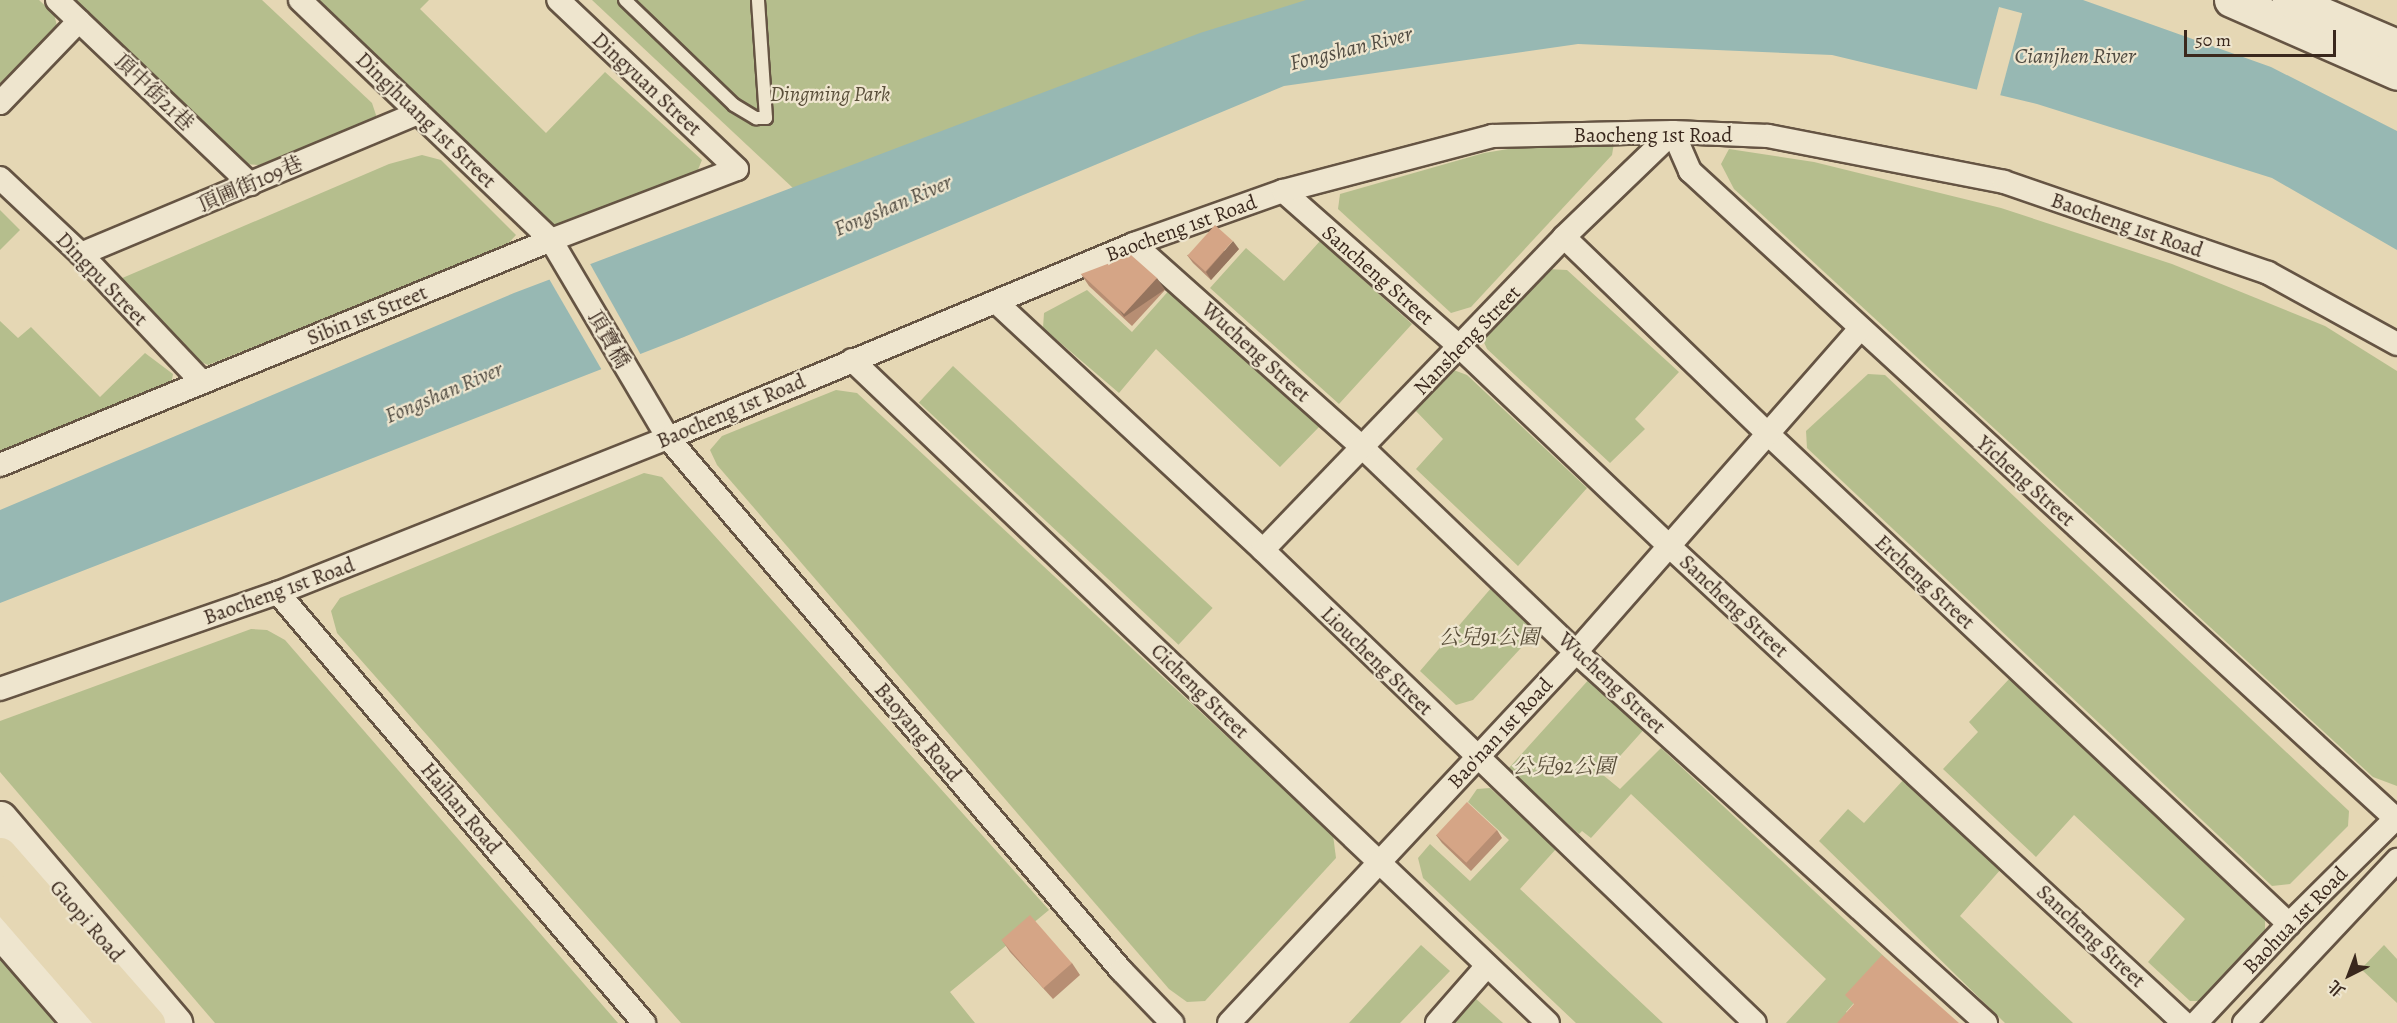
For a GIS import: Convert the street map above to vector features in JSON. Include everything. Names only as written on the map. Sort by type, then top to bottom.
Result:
[{"type":"highway","points":[[0,854],[148,1023]]},
{"type":"highway","points":[[0,892],[114,1023]]},
{"type":"main road","points":[[2231,0],[2397,73]]},
{"type":"main road","points":[[2289,0],[2392,37]]},
{"type":"main road","name":"Guopi Road","points":[[0,819],[175,1023]]},
{"type":"main road","points":[[0,931],[80,1023]]},
{"type":"street","name":"頂中街21巷","points":[[57,0],[250,184]]},
{"type":"street","name":"Dingjhuang 1st Street","points":[[300,0],[551,240]]},
{"type":"street","name":"Dingyuan Street","points":[[558,0],[737,169]]},
{"type":"street","points":[[0,103],[79,21]]},
{"type":"street","name":"頂圃街109巷","points":[[81,254],[418,113]]},
{"type":"street","name":"Baocheng 1st Road","points":[[0,689],[278,593],[668,438],[1134,244],[1282,191],[1492,136],[1672,132],[1768,136],[2004,183],[2268,273],[2397,344]]},
{"type":"street","name":"Nansheng Street","points":[[1263,550],[1564,237],[1672,132]]},
{"type":"street","name":"Yicheng Street","points":[[1672,132],[1690,171],[2397,818]]},
{"type":"street","name":"Sibin 1st Street","points":[[0,465],[551,240],[737,169]]},
{"type":"street","name":"Dingpu Street","points":[[0,178],[81,254],[202,382]]},
{"type":"street","name":"Sancheng Street","points":[[1282,191],[1460,347],[1669,546],[2184,1023]]},
{"type":"street","name":"Ercheng Street","points":[[1564,237],[1767,433],[2289,924]]},
{"type":"street","name":"頂寶橋","points":[[551,240],[668,438]]},
{"type":"street","name":"Wucheng Street","points":[[1134,244],[1363,448],[1576,652],[1986,1023]]},
{"type":"street","name":"Lioucheng Street","points":[[996,302],[1263,550],[1755,1023]]},
{"type":"street","name":"Bao'nan 1st Road","points":[[1229,1023],[1576,652],[1860,329]]},
{"type":"street","name":"Cicheng Street","points":[[852,360],[1379,862],[1486,967],[1548,1023]]},
{"type":"street","name":"Baoyang Road","points":[[668,438],[1120,970],[1172,1023]]},
{"type":"street","name":"Haihan Road","points":[[278,593],[644,1023]]},
{"type":"street","name":"Baohua 1st Road","points":[[2196,1023],[2289,924],[2397,818]]},
{"type":"street","points":[[2244,1023],[2397,860]]},
{"type":"street","points":[[1437,1023],[1486,967]]},
{"type":"lane","points":[[625,0],[734,105],[756,118],[766,118],[758,0]]},
{"type":"green space","points":[[0,0],[39,0],[54,14],[57,26],[0,83]]},
{"type":"green space","points":[[69,0],[262,0],[372,103],[377,118],[259,165],[241,164]]},
{"type":"green space","points":[[315,0],[429,0],[420,9],[546,133],[605,72],[702,160],[697,172],[570,222],[549,227]]},
{"type":"green space","name":"Dingming Park","points":[[592,0],[1389,0],[810,204]]},
{"type":"green space","points":[[1575,138],[1614,143],[1612,155],[1471,307],[1451,313],[1338,209],[1340,194],[1484,153]]},
{"type":"green space","points":[[1729,149],[1814,162],[2001,208],[2172,264],[2325,326],[2397,371],[2397,786],[2373,777],[1734,189],[1721,164]]},
{"type":"green space","points":[[422,155],[441,160],[516,235],[505,247],[208,365],[192,358],[120,279],[389,164]]},
{"type":"green space","points":[[0,210],[20,230],[0,250]]},
{"type":"green space","points":[[1320,241],[1412,324],[1339,404],[1210,288],[1246,248],[1284,281]]},
{"type":"green space","points":[[1547,269],[1567,270],[1679,372],[1635,419],[1645,429],[1610,463],[1487,349],[1481,336]]},
{"type":"green space","points":[[1172,287],[1320,426],[1280,467],[1156,349],[1119,393],[1043,328],[1044,313],[1087,290],[1132,332]]},
{"type":"green space","points":[[0,321],[18,338],[31,327],[100,397],[145,353],[173,374],[171,385],[7,452],[0,450]]},
{"type":"green space","points":[[953,366],[1213,608],[1179,645],[919,403]]},
{"type":"green space","points":[[1451,369],[1467,375],[1587,488],[1518,566],[1416,469],[1443,439],[1414,409]]},
{"type":"green space","points":[[1868,374],[1885,375],[2349,811],[2348,826],[2290,884],[2272,886],[1807,448],[1806,431]]},
{"type":"green space","points":[[836,390],[857,393],[1333,835],[1336,858],[1205,1001],[1187,1002],[1169,989],[717,465],[710,450],[722,436]]},
{"type":"green space","points":[[644,473],[662,477],[1049,910],[950,992],[975,1023],[681,1023],[337,633],[331,611],[340,598]]},
{"type":"green space","name":"公兒91公園","points":[[1492,587],[1529,625],[1533,635],[1473,700],[1456,705],[1420,671]]},
{"type":"green space","points":[[251,629],[267,630],[285,640],[618,1023],[215,1023],[0,772],[0,721]]},
{"type":"green space","name":"公兒92公園","points":[[1592,676],[1647,726],[1603,775],[1620,789],[1661,748],[1890,962],[1846,1012],[1854,1020],[1851,1023],[1786,1023],[1826,979],[1631,794],[1591,838],[1582,831],[1579,834],[1507,770]]},
{"type":"green space","points":[[2010,678],[2265,918],[2265,933],[2202,1001],[2190,1001],[2148,962],[2185,919],[2074,815],[2036,857],[1943,769],[1978,732],[1969,722]]},
{"type":"green space","points":[[1905,778],[2001,869],[1960,916],[2073,1023],[2005,1023],[1819,841],[1848,809],[1864,823]]},
{"type":"green space","points":[[1490,788],[1556,849],[1520,889],[1663,1023],[1576,1023],[1423,878],[1418,858],[1430,844],[1470,881],[1509,840],[1468,802],[1477,789]]},
{"type":"green space","points":[[1421,945],[1450,971],[1400,1023],[1349,1023]]},
{"type":"green space","points":[[2384,945],[2397,959],[2397,1003],[2361,969]]},
{"type":"green space","points":[[0,946],[66,1023],[0,1023]]},
{"type":"green space","points":[[1475,998],[1503,1023],[1454,1023]]},
{"type":"water","name":"Cianjhen River","points":[[1306,0],[2083,0],[2271,67],[2397,131],[2397,250],[2272,178],[2037,104],[1832,55],[1578,44],[1284,86],[684,337],[0,603],[0,510],[514,293],[1200,33]]},
{"type":"pier","points":[[1999,7],[2022,13],[1999,98],[1976,92]]},
{"type":"pier","points":[[589,262],[642,357],[603,372],[548,277]]},
{"type":"building","points":[[1215,225],[1233,241],[1205,272],[1188,255]]},
{"type":"building","points":[[1131,255],[1157,278],[1124,314],[1081,274]]},
{"type":"building","points":[[1467,802],[1497,830],[1466,863],[1436,835]]},
{"type":"building","points":[[1030,915],[1072,963],[1043,988],[1001,940]]},
{"type":"building","points":[[1882,955],[1959,1023],[1837,1023],[1854,1004],[1845,995]]},
{"type":"water label","name":"Fongshan River","points":[[1351,49]]},
{"type":"water label","name":"Fongshan River","points":[[893,206]]},
{"type":"water label","name":"Fongshan River","points":[[444,393]]}]
